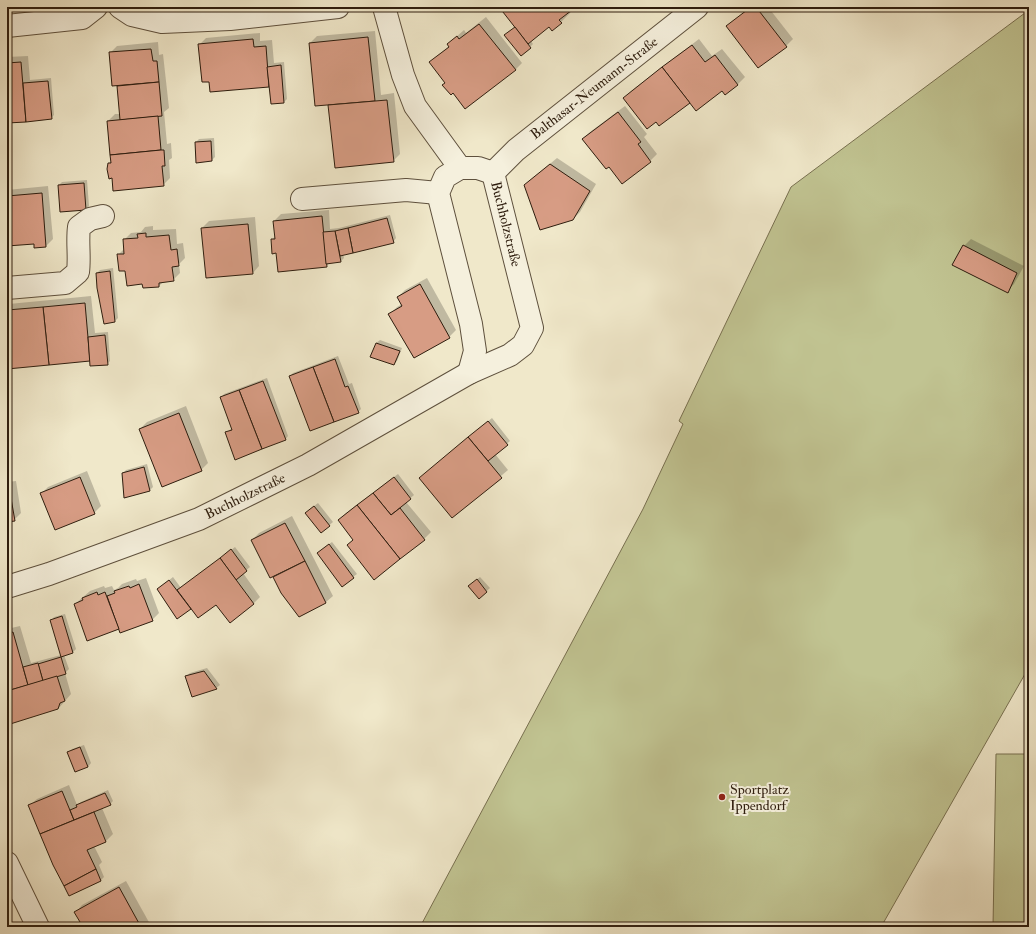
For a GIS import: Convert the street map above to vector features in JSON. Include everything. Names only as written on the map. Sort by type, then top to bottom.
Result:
[{"type":"street","points":[[7,26],[82,18],[96,7]]},
{"type":"street","points":[[120,7],[132,15],[162,22],[230,19],[338,7]]},
{"type":"street","points":[[384,7],[403,74],[416,106],[460,168],[445,176],[438,193],[471,324],[475,351],[469,373]]},
{"type":"street","name":"Balthasar-Neumann-Straße","points":[[493,173],[516,150],[697,7]]},
{"type":"street","name":"Buchholzstraße","points":[[7,587],[49,574],[199,519],[308,465],[469,373],[510,355],[523,346],[532,328],[493,173],[478,168],[460,168]]},
{"type":"street","points":[[302,199],[406,190],[438,193]]},
{"type":"street","points":[[7,288],[65,283],[78,272],[80,259],[78,238],[79,228],[90,218],[103,216]]},
{"type":"street","points":[[7,864],[38,927]]},
{"type":"green space","name":"Sportplatz Ippendorf","points":[[1029,10],[1029,667],[881,927],[420,927],[643,509],[683,424],[679,421],[791,187]]},
{"type":"green space","points":[[996,754],[1029,754],[1029,927],[993,927]]},
{"type":"building","points":[[499,7],[576,7],[559,20],[562,23],[552,31],[549,27],[528,44]]},
{"type":"building","points":[[751,7],[756,7],[787,47],[758,68],[726,26]]},
{"type":"building","points":[[479,24],[516,70],[465,109],[453,93],[451,95],[442,85],[445,83],[429,62],[449,47],[447,44],[457,36],[459,39]]},
{"type":"building","points":[[515,27],[531,48],[521,56],[504,35]]},
{"type":"building","points":[[368,37],[375,101],[315,106],[309,43]]},
{"type":"building","points":[[253,39],[254,47],[266,46],[269,87],[210,92],[209,82],[202,82],[198,44]]},
{"type":"building","points":[[692,45],[705,62],[715,55],[738,85],[725,95],[722,91],[696,111],[662,67]]},
{"type":"building","points":[[151,49],[153,61],[157,61],[159,82],[112,86],[109,52]]},
{"type":"building","points":[[21,62],[26,122],[7,123],[7,63]]},
{"type":"building","points":[[281,65],[284,103],[271,104],[267,67]]},
{"type":"building","points":[[662,67],[690,103],[659,126],[656,122],[647,129],[623,98]]},
{"type":"building","points":[[48,81],[52,119],[26,122],[23,83]]},
{"type":"building","points":[[159,82],[162,116],[120,120],[117,86]]},
{"type":"building","points":[[387,100],[394,162],[335,168],[328,105]]},
{"type":"building","points":[[618,112],[641,142],[638,144],[651,162],[622,184],[609,167],[606,169],[582,139]]},
{"type":"building","points":[[158,116],[161,150],[110,155],[107,121]]},
{"type":"building","points":[[211,141],[212,161],[196,163],[195,142]]},
{"type":"building","points":[[164,150],[165,166],[162,166],[164,186],[113,191],[112,178],[109,179],[107,169],[108,163],[111,163],[110,155]]},
{"type":"building","points":[[550,164],[590,191],[573,220],[540,230],[524,185]]},
{"type":"building","points":[[84,183],[86,210],[60,212],[58,185]]},
{"type":"building","points":[[42,193],[46,247],[34,248],[34,244],[7,246],[7,196]]},
{"type":"building","points":[[322,216],[327,267],[278,272],[276,253],[272,254],[271,239],[275,239],[273,221]]},
{"type":"building","points":[[387,218],[394,243],[353,253],[348,228]]},
{"type":"building","points":[[248,224],[253,274],[206,278],[201,228]]},
{"type":"building","points":[[348,228],[353,253],[340,256],[335,231]]},
{"type":"building","points":[[335,231],[341,262],[326,264],[323,232]]},
{"type":"building","points":[[146,233],[146,237],[169,235],[171,250],[177,249],[179,266],[172,267],[174,281],[159,283],[159,287],[143,288],[142,284],[127,286],[125,271],[119,271],[117,254],[124,254],[123,239],[138,238],[137,234]]},
{"type":"building","points":[[963,245],[1017,273],[1008,293],[952,265]]},
{"type":"building","points":[[110,271],[115,322],[104,324],[97,288],[96,273]]},
{"type":"building","points":[[420,284],[450,338],[414,358],[388,314],[402,306],[397,297]]},
{"type":"building","points":[[85,303],[90,361],[49,365],[43,307]]},
{"type":"building","points":[[43,307],[49,365],[7,369],[7,310]]},
{"type":"building","points":[[105,335],[108,365],[90,366],[88,337]]},
{"type":"building","points":[[376,343],[400,351],[394,365],[370,357]]},
{"type":"building","points":[[335,359],[345,387],[348,386],[359,413],[334,422],[313,367]]},
{"type":"building","points":[[313,367],[334,422],[310,431],[289,376]]},
{"type":"building","points":[[263,381],[286,440],[262,449],[239,390]]},
{"type":"building","points":[[239,390],[262,449],[235,460],[225,432],[232,430],[220,397]]},
{"type":"building","points":[[179,413],[202,471],[162,487],[139,429]]},
{"type":"building","points":[[488,421],[508,445],[488,461],[468,437]]},
{"type":"building","points":[[468,437],[502,478],[452,518],[419,478]]},
{"type":"building","points":[[144,467],[150,491],[124,498],[122,473]]},
{"type":"building","points":[[80,477],[95,514],[55,530],[40,493]]},
{"type":"building","points":[[394,477],[411,499],[391,515],[373,493]]},
{"type":"building","points":[[7,487],[9,487],[15,521],[7,522]]},
{"type":"building","points":[[373,493],[391,515],[400,508],[425,540],[400,559],[357,505]]},
{"type":"building","points":[[357,505],[400,559],[374,580],[347,545],[353,540],[338,520]]},
{"type":"building","points":[[314,506],[330,526],[321,533],[305,513]]},
{"type":"building","points":[[285,523],[305,561],[270,578],[251,540]]},
{"type":"building","points":[[329,544],[354,578],[342,587],[317,553]]},
{"type":"building","points":[[231,549],[247,571],[236,580],[220,558]]},
{"type":"building","points":[[220,558],[254,604],[230,623],[216,605],[198,618],[177,590]]},
{"type":"building","points":[[305,561],[326,603],[299,617],[281,593],[273,577]]},
{"type":"building","points":[[477,579],[487,592],[479,599],[468,586]]},
{"type":"building","points":[[169,580],[191,609],[177,619],[157,589]]},
{"type":"building","points":[[139,584],[153,621],[120,633],[107,596],[115,593],[114,591],[129,586],[130,588]]},
{"type":"building","points":[[97,592],[98,595],[105,592],[119,629],[87,641],[74,604],[83,600],[82,598]]},
{"type":"building","points":[[62,616],[73,653],[61,657],[50,620]]},
{"type":"building","points":[[13,632],[28,685],[7,691],[7,634]]},
{"type":"building","points":[[61,657],[66,674],[43,681],[38,664]]},
{"type":"building","points":[[38,663],[43,681],[28,685],[23,667]]},
{"type":"building","points":[[204,671],[217,689],[192,697],[185,676]]},
{"type":"building","points":[[57,676],[65,701],[60,703],[58,709],[7,725],[7,691]]},
{"type":"building","points":[[80,747],[88,767],[75,772],[67,752]]},
{"type":"building","points":[[62,791],[74,820],[40,834],[28,805]]},
{"type":"building","points":[[105,793],[111,805],[74,820],[70,810],[77,807],[76,805]]},
{"type":"building","points":[[94,812],[106,842],[87,850],[96,869],[64,886],[40,834]]},
{"type":"building","points":[[96,869],[101,881],[69,896],[64,886]]},
{"type":"building","points":[[119,887],[141,927],[83,927],[74,912]]},
{"type":"place","name":"Sportplatz Ippendorf","points":[[722,797]]}]
